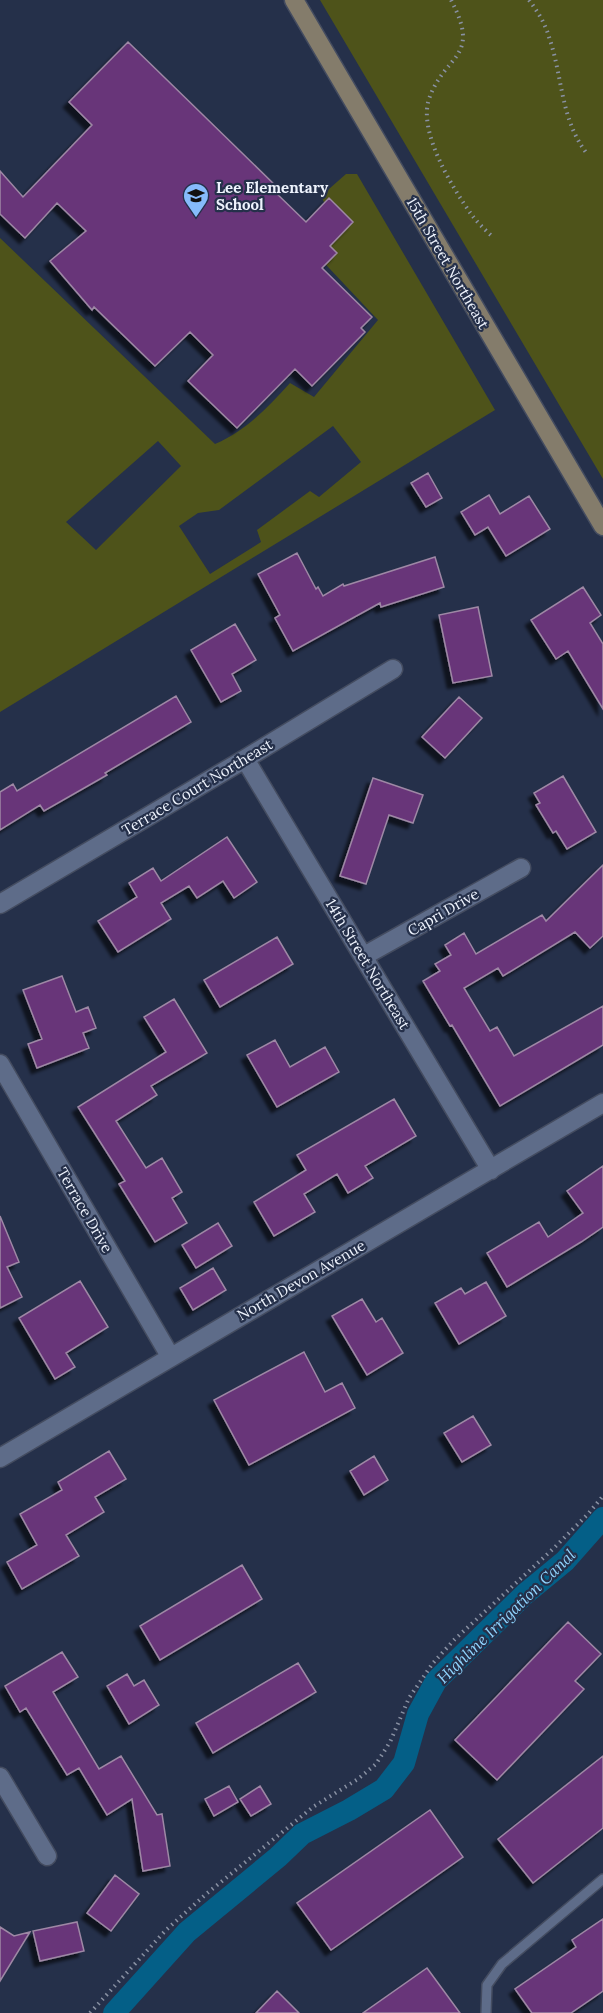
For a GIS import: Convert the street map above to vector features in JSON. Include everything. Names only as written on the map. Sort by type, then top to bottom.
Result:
[{"type":"street","name":"15th Street Northeast","points":[[294,0],[603,526]]},
{"type":"street","name":"Terrace Court Northeast","points":[[0,904],[393,669]]},
{"type":"street","name":"14th Street Northeast","points":[[245,759],[491,1170]]},
{"type":"street","name":"Capri Drive","points":[[364,956],[521,868]]},
{"type":"street","name":"Terrace Drive","points":[[0,1064],[170,1356]]},
{"type":"street","name":"North Devon Avenue","points":[[0,1458],[603,1103]]},
{"type":"street","points":[[0,1777],[47,1856]]},
{"type":"lane","points":[[486,2013],[487,1985],[502,1964],[603,1879]]},
{"type":"path","points":[[451,0],[462,22],[462,44],[459,54],[435,87],[426,112],[427,124],[443,167],[460,198],[472,216],[493,237]]},
{"type":"path","points":[[530,0],[541,16],[549,37],[569,121],[577,142],[588,155]]},
{"type":"path","points":[[90,2013],[165,1931],[205,1895],[313,1807],[358,1779],[376,1764],[390,1742],[409,1698],[433,1663],[454,1640],[554,1548],[603,1496]]},
{"type":"green space","points":[[320,0],[603,0],[603,479]]},
{"type":"green space","points":[[346,174],[357,174],[495,410],[0,712],[0,238],[215,444],[247,425],[290,383],[314,397],[378,320],[312,250],[334,223],[321,196]],"holes":[[[333,426],[361,462],[319,497],[310,491],[257,530],[261,542],[210,574],[179,526],[198,513],[219,510]],[[158,441],[181,466],[96,550],[66,522]]]},
{"type":"building","points":[[128,42],[277,187],[274,191],[306,222],[329,198],[353,222],[330,246],[337,253],[322,268],[372,317],[361,328],[365,332],[312,386],[295,369],[237,428],[188,381],[213,355],[190,332],[155,366],[94,307],[92,310],[50,261],[86,231],[57,203],[25,238],[0,214],[0,171],[23,197],[92,125],[69,102]]},
{"type":"building","points":[[428,473],[442,498],[426,507],[411,483]]},
{"type":"building","points":[[489,495],[500,514],[529,496],[550,529],[506,556],[488,527],[475,535],[461,512]]},
{"type":"building","points":[[297,553],[316,589],[318,587],[323,596],[343,584],[344,586],[435,557],[444,587],[381,607],[380,603],[293,651],[275,618],[280,615],[258,574]]},
{"type":"building","points":[[583,587],[601,615],[590,623],[603,644],[603,709],[568,651],[556,659],[531,620]]},
{"type":"building","points":[[478,607],[492,676],[453,683],[439,615]]},
{"type":"building","points":[[235,624],[256,660],[232,674],[241,691],[221,702],[191,650]]},
{"type":"building","points":[[176,696],[191,722],[105,773],[107,775],[44,811],[40,805],[0,830],[0,792],[13,784],[17,791]]},
{"type":"building","points":[[459,697],[482,718],[445,758],[422,737]]},
{"type":"building","points":[[563,776],[596,832],[567,849],[556,831],[553,833],[536,805],[540,803],[534,793]]},
{"type":"building","points":[[373,778],[423,795],[413,823],[389,815],[366,884],[340,876]]},
{"type":"building","points":[[227,837],[257,882],[234,898],[223,881],[197,898],[189,886],[161,903],[171,919],[118,952],[98,921],[137,897],[129,883],[153,868],[161,881]]},
{"type":"building","points":[[603,865],[603,936],[590,948],[575,932],[503,976],[498,968],[464,988],[490,1031],[497,1027],[514,1056],[603,1006],[603,1045],[500,1106],[423,981],[440,971],[435,964],[451,955],[445,945],[464,933],[476,954],[542,915],[546,921]]},
{"type":"building","points":[[277,937],[293,964],[220,1007],[204,980]]},
{"type":"building","points":[[62,976],[76,1012],[88,1007],[96,1028],[83,1033],[89,1048],[37,1068],[28,1044],[42,1039],[23,990]]},
{"type":"building","points":[[174,999],[207,1053],[151,1086],[157,1095],[116,1121],[146,1168],[162,1158],[182,1192],[172,1198],[187,1223],[155,1242],[119,1184],[125,1181],[78,1107],[166,1052],[144,1017]]},
{"type":"building","points":[[275,1040],[290,1067],[325,1047],[339,1072],[277,1107],[247,1055]]},
{"type":"building","points":[[394,1099],[416,1136],[365,1166],[373,1178],[348,1193],[337,1174],[304,1194],[315,1212],[274,1236],[254,1202],[306,1170],[297,1155]]},
{"type":"building","points":[[603,1166],[603,1227],[507,1287],[487,1253],[539,1222],[548,1237],[583,1213],[567,1191]]},
{"type":"building","points":[[0,1216],[19,1262],[7,1267],[22,1297],[0,1308]]},
{"type":"building","points":[[218,1223],[232,1246],[196,1268],[182,1245]]},
{"type":"building","points":[[213,1268],[226,1290],[193,1310],[180,1288]]},
{"type":"building","points":[[80,1281],[108,1327],[66,1353],[75,1367],[55,1379],[19,1318]]},
{"type":"building","points":[[486,1282],[506,1316],[459,1344],[435,1303],[461,1288],[465,1294]]},
{"type":"building","points":[[362,1299],[376,1322],[382,1318],[403,1353],[367,1375],[332,1316]]},
{"type":"building","points":[[304,1352],[325,1392],[342,1383],[355,1408],[249,1465],[214,1400]]},
{"type":"building","points":[[473,1416],[491,1445],[462,1462],[444,1433]]},
{"type":"building","points":[[109,1451],[126,1479],[95,1497],[104,1512],[66,1535],[79,1556],[22,1589],[7,1562],[37,1545],[20,1514],[62,1490],[58,1482]]},
{"type":"building","points":[[374,1456],[388,1480],[364,1495],[350,1471]]},
{"type":"building","points":[[242,1565],[262,1599],[160,1660],[140,1626]]},
{"type":"building","points":[[568,1622],[601,1654],[575,1681],[584,1689],[497,1780],[455,1740]]},
{"type":"building","points":[[62,1652],[78,1677],[53,1692],[99,1769],[121,1756],[157,1815],[162,1814],[170,1866],[143,1871],[132,1799],[107,1815],[79,1768],[67,1775],[26,1708],[20,1712],[5,1686]]},
{"type":"building","points":[[298,1663],[316,1692],[213,1753],[196,1723]]},
{"type":"building","points":[[127,1674],[134,1686],[144,1680],[159,1705],[129,1724],[107,1686]]},
{"type":"building","points":[[603,1756],[603,1828],[533,1883],[498,1839]]},
{"type":"building","points":[[229,1786],[238,1802],[214,1816],[205,1799]]},
{"type":"building","points":[[260,1786],[271,1804],[251,1816],[240,1799]]},
{"type":"building","points":[[430,1810],[463,1857],[331,1950],[297,1903]]},
{"type":"building","points":[[115,1875],[139,1894],[111,1931],[87,1913]]},
{"type":"building","points":[[603,1919],[603,1991],[571,2013],[532,2013],[515,1989],[576,1947],[572,1940]]},
{"type":"building","points":[[77,1922],[84,1951],[40,1961],[33,1931]]},
{"type":"building","points":[[0,1927],[14,1936],[30,1932],[0,1981]]},
{"type":"building","points":[[427,1968],[460,2013],[363,2013]]},
{"type":"building","points":[[277,1991],[299,2013],[256,2013]]},
{"type":"waterway","name":"Highline Irrigation Canal","points":[[114,2013],[187,1932],[278,1857],[302,1834],[384,1789],[404,1763],[418,1714],[436,1681],[525,1594],[565,1561],[603,1518]]},
{"type":"place","name":"Lee Elementary School","points":[[196,219]]}]
